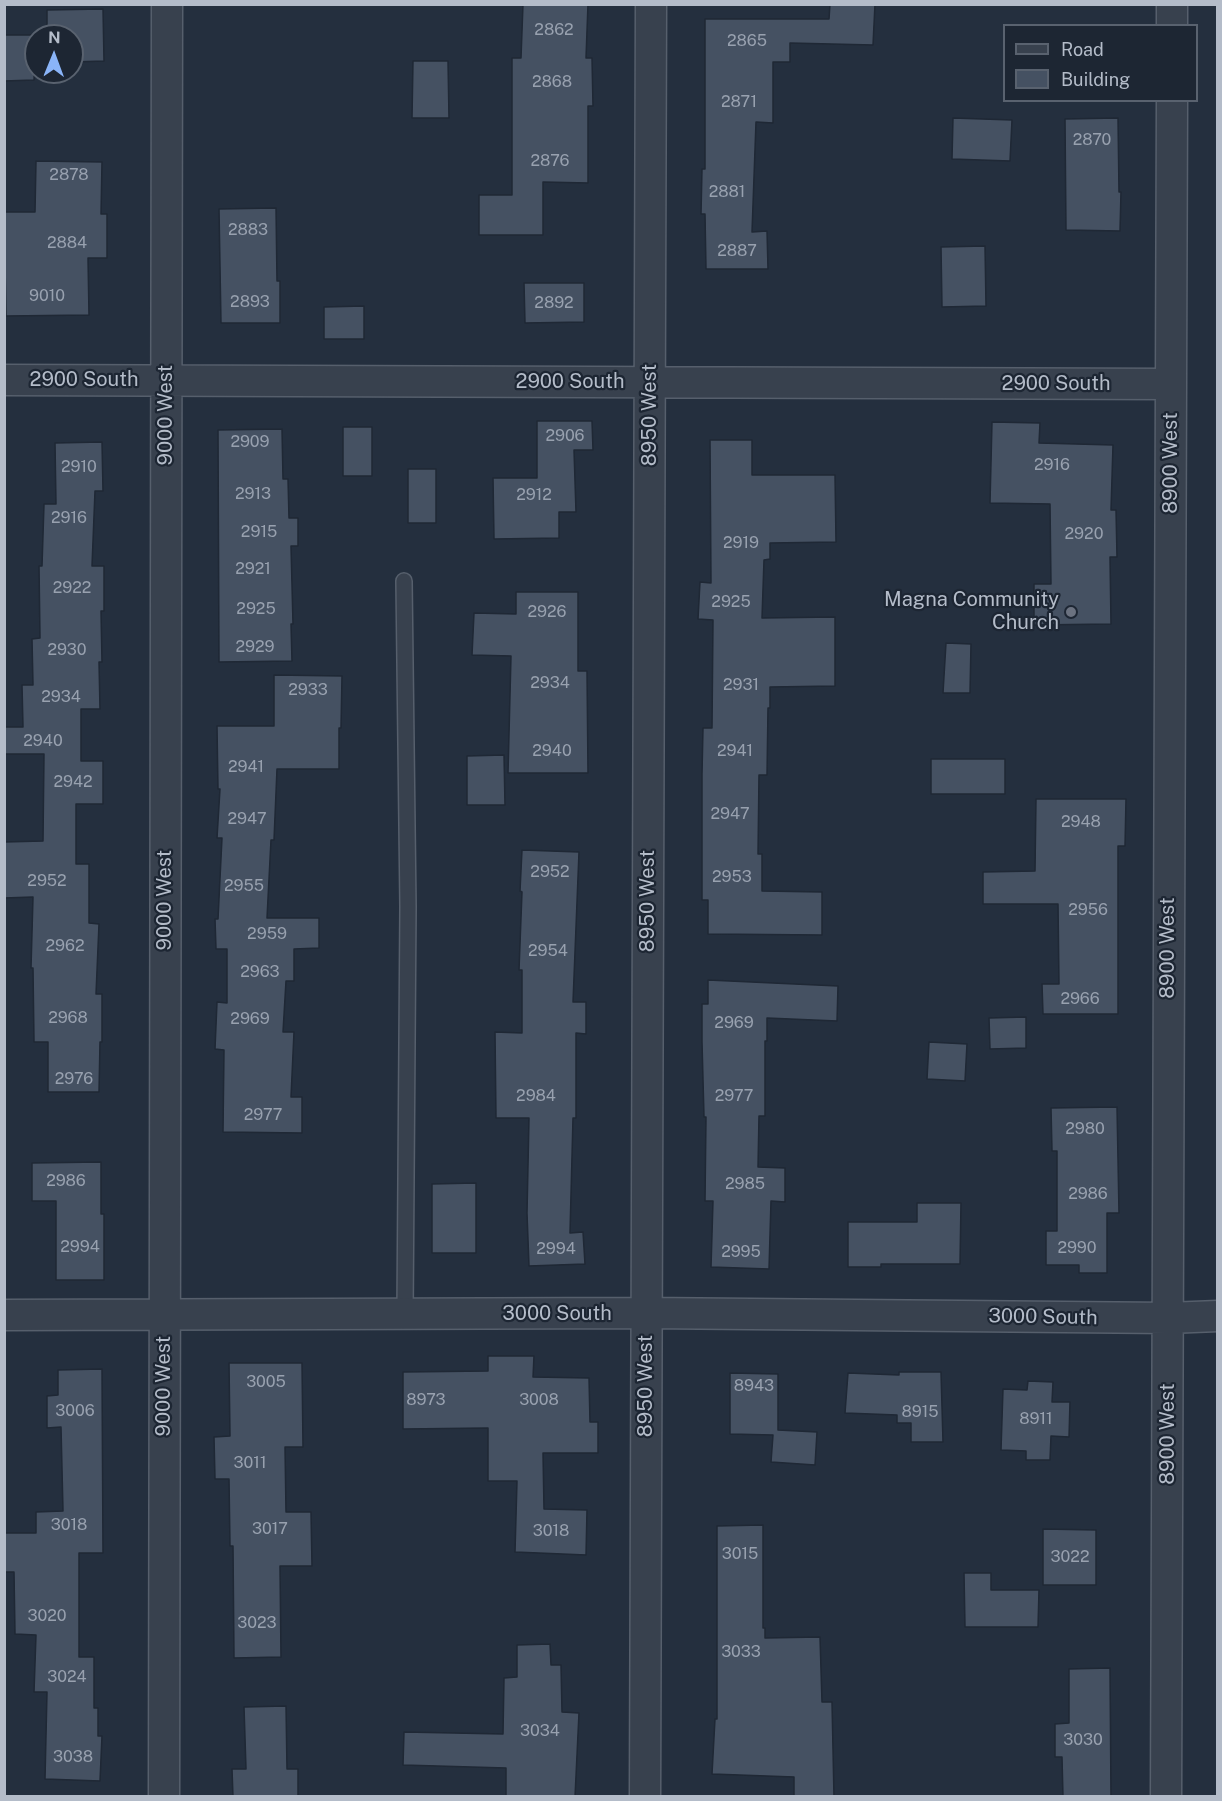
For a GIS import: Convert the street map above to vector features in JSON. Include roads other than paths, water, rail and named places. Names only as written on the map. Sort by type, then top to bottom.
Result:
[{"type":"street","name":"9000 West","points":[[164,1797],[167,4]]},
{"type":"street","name":"8950 West","points":[[645,1797],[651,4]]},
{"type":"street","points":[[1172,4],[1172,24]]},
{"type":"street","name":"8900 West","points":[[1166,1797],[1172,102]]},
{"type":"street","name":"2900 South","points":[[4,380],[1171,384]]},
{"type":"street","name":"3000 South","points":[[4,1315],[647,1313],[1168,1318],[1218,1316]]},
{"type":"lane","points":[[404,581],[408,907],[405,1314]]},
{"type":"place","name":"Magna Community Church","points":[[1071,612]]}]
